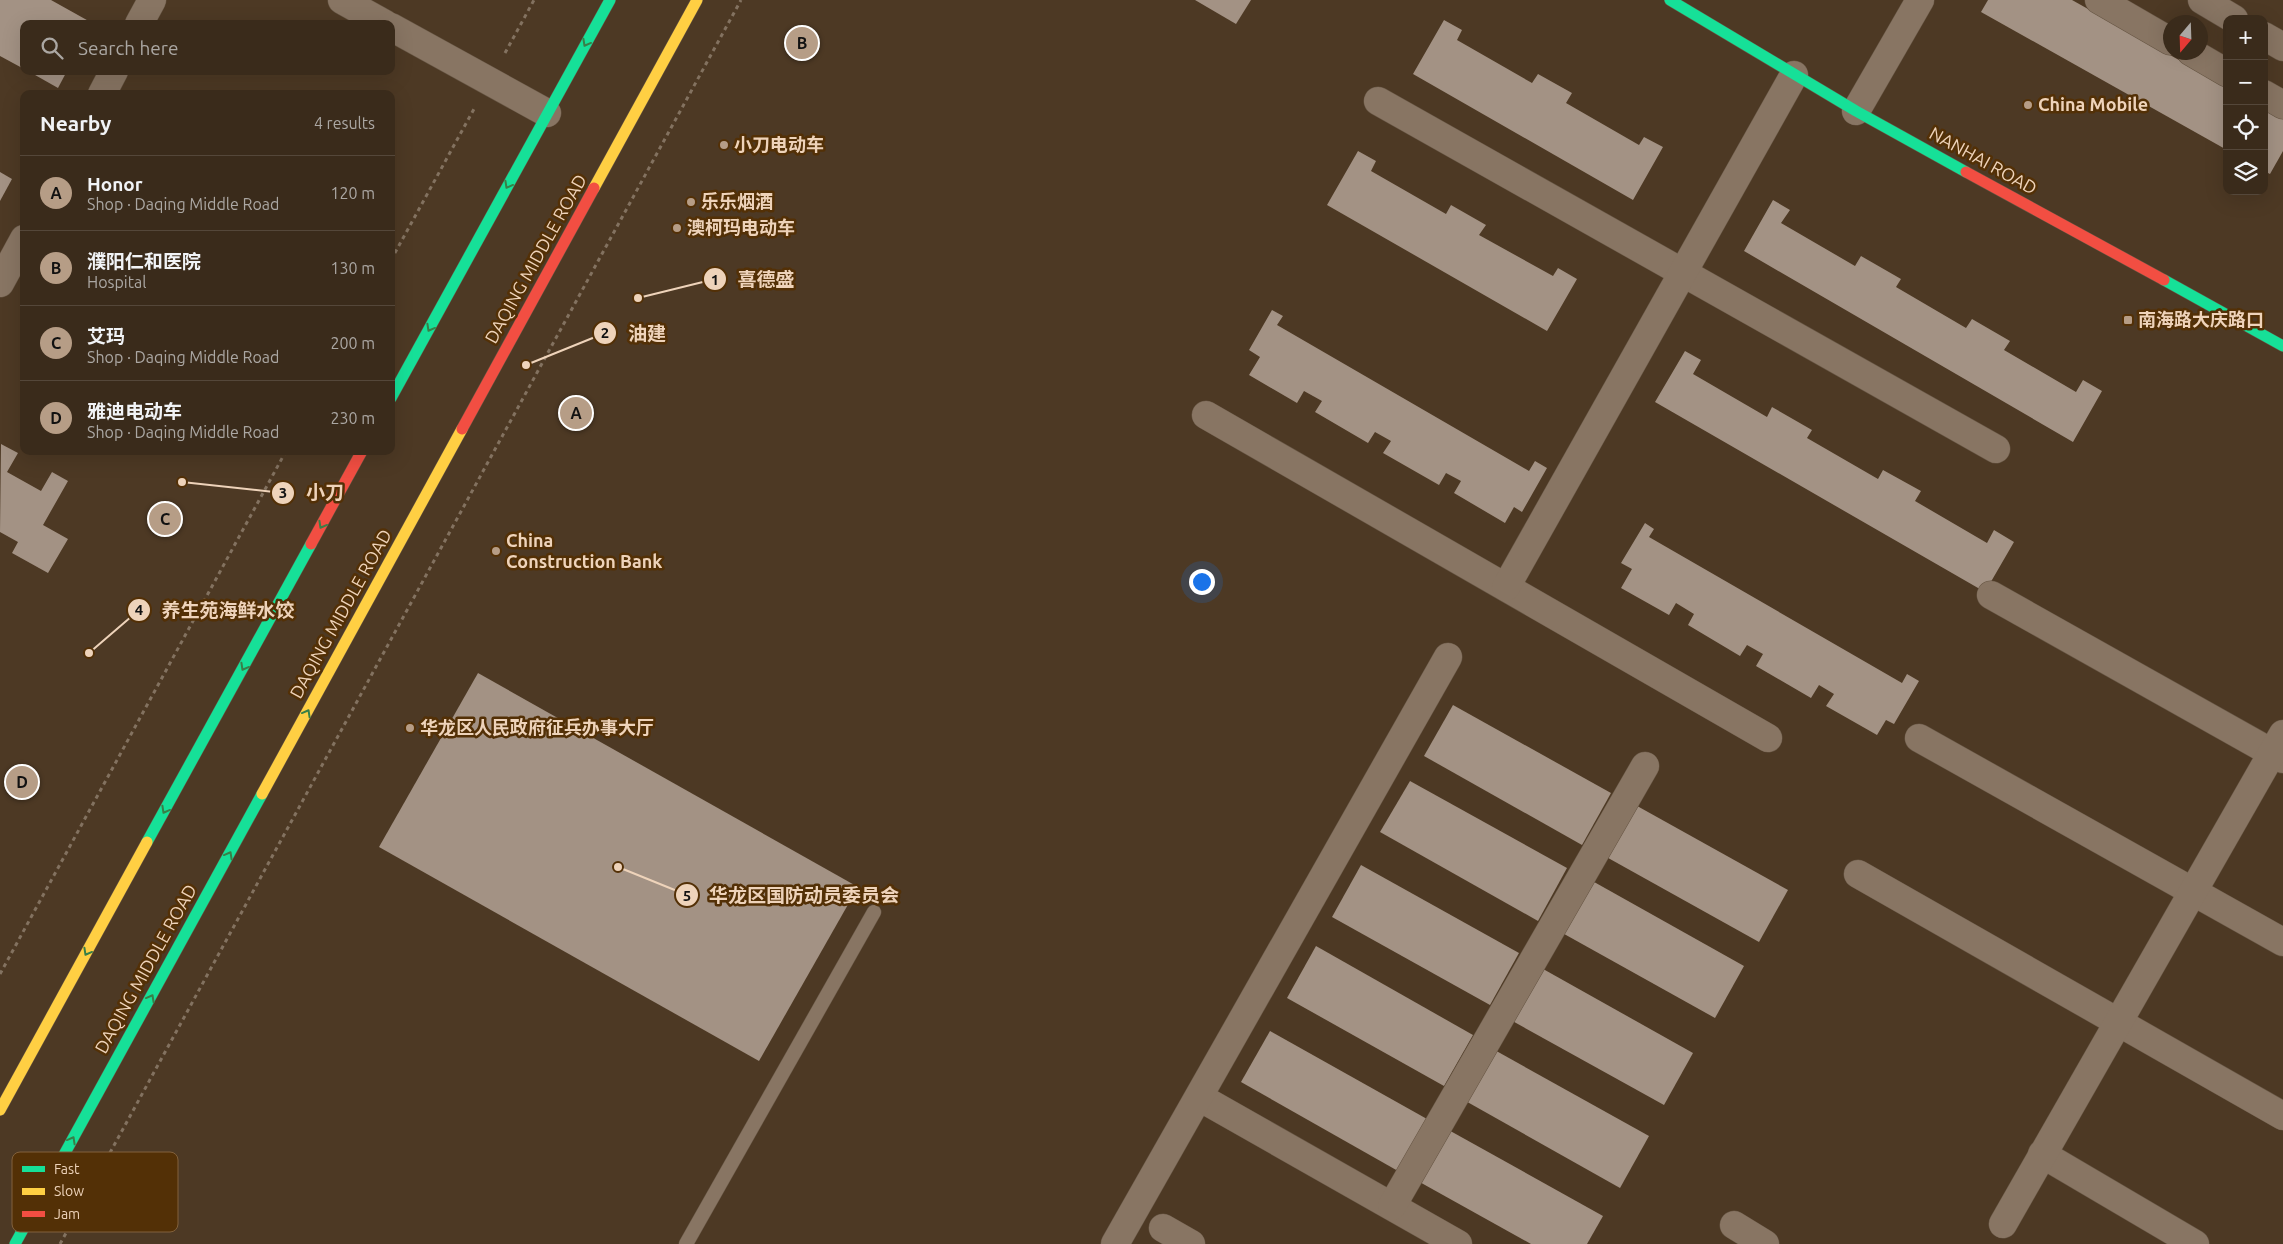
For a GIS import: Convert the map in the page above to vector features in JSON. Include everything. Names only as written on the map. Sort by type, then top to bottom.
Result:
[{"type":"main road","points":[[395,391],[610,0]]},
{"type":"main road","name":"DAQING MIDDLE ROAD","points":[[65,1152],[697,0]]},
{"type":"main road","name":"NANHAI ROAD","points":[[1670,0],[1856,111],[2283,346]]},
{"type":"main road","points":[[0,1110],[360,455]]},
{"type":"main road","name":"DAQING MIDDLE ROAD","points":[[15,1244],[22,1232]]},
{"type":"street","points":[[141,20],[152,0]]},
{"type":"street","points":[[342,0],[378,20]]},
{"type":"street","points":[[1856,111],[1920,0]]},
{"type":"street","points":[[2099,0],[2163,37]]},
{"type":"street","points":[[2202,0],[2227,15]]},
{"type":"street","points":[[395,29],[547,113]]},
{"type":"street","points":[[2268,38],[2283,47]]},
{"type":"street","points":[[2205,60],[2223,71]]},
{"type":"street","points":[[104,90],[112,75]]},
{"type":"street","points":[[1506,587],[1684,274],[1794,75]]},
{"type":"street","points":[[2268,96],[2283,105]]},
{"type":"street","points":[[1378,101],[1996,449]]},
{"type":"street","points":[[0,282],[20,246]]},
{"type":"street","points":[[1206,415],[1768,738]]},
{"type":"street","points":[[1991,595],[2279,749],[2192,890],[2003,1224]]},
{"type":"street","points":[[1115,1244],[1448,657]]},
{"type":"street","points":[[1919,738],[2283,942]]},
{"type":"street","points":[[1392,1206],[1645,766]]},
{"type":"street","points":[[1858,874],[2283,1116]]},
{"type":"street","points":[[1199,1096],[1458,1244]]},
{"type":"street","points":[[2042,1154],[2195,1244]]},
{"type":"street","points":[[1734,1225],[1765,1244]]},
{"type":"street","points":[[1163,1228],[1191,1244]]},
{"type":"lane","points":[[686,1244],[874,912]]},
{"type":"path","points":[[395,253],[534,0]]},
{"type":"path","points":[[110,1152],[741,0]]},
{"type":"path","points":[[0,974],[284,455]]},
{"type":"path","points":[[60,1244],[67,1232]]},
{"type":"building","points":[[0,0],[51,0],[87,20],[20,20],[20,67],[0,56]]},
{"type":"building","points":[[1195,0],[1251,0],[1236,24]]},
{"type":"building","points":[[1988,0],[2072,0],[2163,51],[2163,60],[2179,60],[2223,85],[2223,148],[1981,12]]},
{"type":"building","points":[[1444,20],[1462,30],[1457,40],[1532,83],[1538,74],[1572,93],[1566,103],[1639,145],[1644,137],[1663,147],[1633,200],[1413,74]]},
{"type":"building","points":[[35,75],[65,75],[58,88]]},
{"type":"building","points":[[2268,110],[2283,119],[2283,151],[2270,174],[2268,173]]},
{"type":"building","points":[[1358,151],[1376,161],[1371,171],[1446,214],[1451,205],[1486,225],[1479,235],[1553,276],[1558,268],[1577,279],[1547,331],[1327,205]]},
{"type":"building","points":[[0,172],[12,179],[0,201]]},
{"type":"building","points":[[1773,200],[1790,210],[1781,223],[1855,266],[1861,256],[1901,279],[1896,287],[1966,328],[1972,319],[2010,341],[2004,350],[2076,392],[2083,380],[2102,391],[2073,442],[1744,251]]},
{"type":"building","points":[[1272,310],[1283,316],[1277,325],[1529,471],[1535,461],[1547,468],[1522,512],[1514,507],[1505,523],[1454,493],[1461,481],[1446,473],[1439,485],[1383,453],[1391,441],[1375,432],[1368,443],[1315,412],[1322,401],[1304,391],[1297,403],[1249,375],[1260,357],[1249,350]]},
{"type":"building","points":[[1685,351],[1701,360],[1693,374],[1767,417],[1772,407],[1812,430],[1807,438],[1878,479],[1883,470],[1921,491],[1915,501],[1987,543],[1994,530],[2014,542],[1985,592],[1655,402]]},
{"type":"building","points":[[1,444],[18,453],[7,472],[41,491],[52,472],[68,481],[43,525],[68,539],[48,573],[12,553],[18,542],[0,532]]},
{"type":"building","points":[[1645,523],[1654,529],[1649,537],[1902,683],[1907,674],[1919,681],[1894,724],[1886,720],[1877,735],[1826,706],[1834,694],[1819,685],[1811,698],[1756,666],[1763,654],[1747,645],[1740,656],[1688,625],[1694,614],[1676,603],[1669,615],[1621,588],[1632,569],[1621,563]]},
{"type":"building","points":[[478,673],[858,887],[759,1061],[379,847]]},
{"type":"building","points":[[1453,705],[1611,793],[1582,845],[1424,756]]},
{"type":"building","points":[[1410,781],[1567,868],[1538,921],[1380,832]]},
{"type":"building","points":[[1630,802],[1788,890],[1759,942],[1601,854]]},
{"type":"building","points":[[1361,865],[1519,953],[1490,1005],[1332,917]]},
{"type":"building","points":[[1587,878],[1744,966],[1715,1018],[1557,930]]},
{"type":"building","points":[[1316,946],[1473,1035],[1444,1086],[1287,998]]},
{"type":"building","points":[[1536,965],[1693,1053],[1664,1105],[1507,1018]]},
{"type":"building","points":[[1270,1031],[1427,1119],[1398,1171],[1241,1082]]},
{"type":"building","points":[[1491,1048],[1649,1136],[1620,1188],[1462,1099]]},
{"type":"building","points":[[1445,1128],[1603,1216],[1587,1244],[1531,1244],[1416,1180]]},
{"type":"traffic: fast","points":[[395,391],[610,0]]},
{"type":"traffic: fast","points":[[1670,0],[1856,111],[1966,172]]},
{"type":"traffic: fast","points":[[2164,280],[2283,346]]},
{"type":"traffic: fast","points":[[147,842],[311,544]]},
{"type":"traffic: fast","points":[[65,1152],[262,794]]},
{"type":"traffic: fast","points":[[15,1244],[22,1232]]},
{"type":"traffic: slow","points":[[594,188],[697,0]]},
{"type":"traffic: slow","points":[[262,794],[462,429]]},
{"type":"traffic: slow","points":[[0,1110],[147,842]]},
{"type":"traffic: jam","points":[[1966,172],[2164,280]]},
{"type":"traffic: jam","points":[[462,429],[594,188]]},
{"type":"traffic: jam","points":[[311,544],[360,455]]},
{"type":"place","name":"濮阳仁和医院","points":[[802,43]]},
{"type":"place","name":"China Mobile","points":[[2028,105]]},
{"type":"place","name":"小刀电动车","points":[[724,145]]},
{"type":"place","name":"乐乐烟酒","points":[[691,202]]},
{"type":"place","name":"澳柯玛电动车","points":[[677,228]]},
{"type":"place","name":"喜德盛","points":[[638,298]]},
{"type":"place","name":"南海路大庆路口","points":[[2128,320]]},
{"type":"place","name":"油建","points":[[526,365]]},
{"type":"place","name":"Honor","points":[[576,413]]},
{"type":"place","name":"小刀","points":[[182,482]]},
{"type":"place","name":"艾玛","points":[[165,519]]},
{"type":"place","name":"China Construction Bank","points":[[496,551]]},
{"type":"place","name":"养生苑海鲜水饺","points":[[89,653]]},
{"type":"place","name":"华龙区人民政府征兵办事大厅","points":[[410,728]]},
{"type":"place","name":"雅迪电动车","points":[[22,782]]},
{"type":"place","name":"华龙区国防动员委员会","points":[[618,867]]}]
